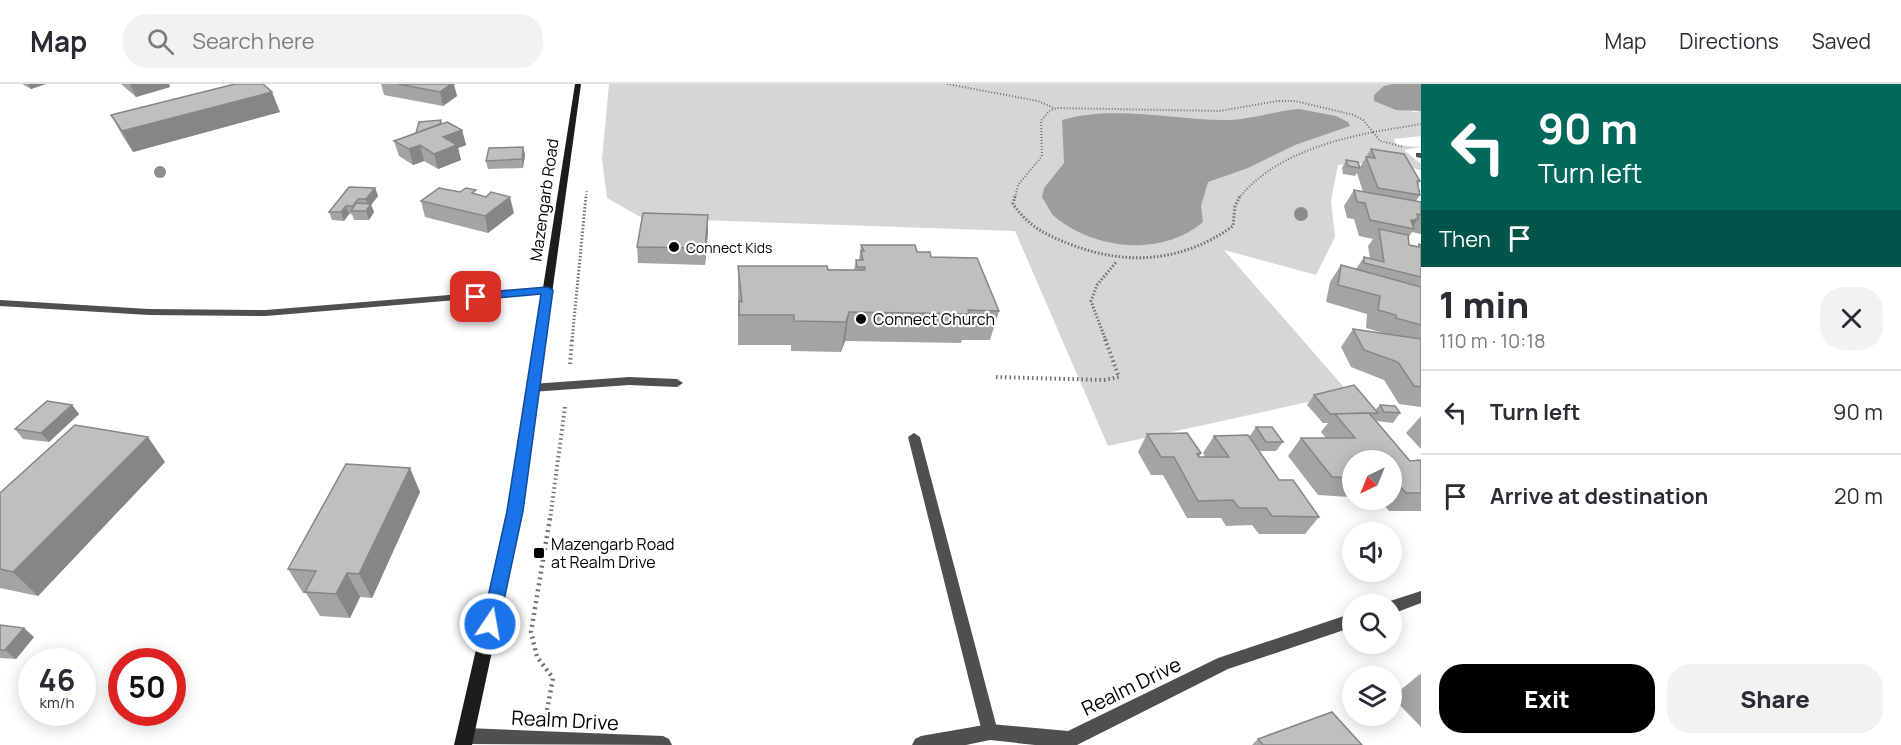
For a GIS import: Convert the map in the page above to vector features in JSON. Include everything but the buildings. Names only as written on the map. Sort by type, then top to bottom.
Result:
[{"type":"main road","name":"Mazengarb Road","points":[[464,740],[515,511],[578,84]]},
{"type":"street","points":[[0,303],[149,312],[266,313],[547,290]]},
{"type":"street","points":[[532,388],[629,381],[676,383]]},
{"type":"street","points":[[914,437],[990,732]]},
{"type":"street","points":[[1402,604],[1421,597]]},
{"type":"street","name":"Realm Drive","points":[[921,745],[990,732],[1070,743],[1224,663],[1342,624]]},
{"type":"street","name":"Realm Drive","points":[[464,740],[663,745]]},
{"type":"path","points":[[947,84],[1038,101],[1054,108],[1219,111],[1278,101],[1295,101],[1354,114],[1386,144],[1410,147]]},
{"type":"path","points":[[1054,108],[1045,113],[1040,123],[1042,156],[1018,185],[1013,204],[1035,230],[1117,260],[1156,259],[1208,241],[1233,226],[1237,201],[1265,174],[1314,148],[1371,131],[1421,124]]},
{"type":"path","points":[[996,377],[1084,380],[1119,377],[1091,301],[1097,285],[1117,260]]},
{"type":"shaded area","points":[[609,84],[1392,84],[1384,86],[1413,112],[1421,111],[1421,136],[1394,139],[1397,145],[1421,147],[1404,150],[1421,164],[1421,170],[1380,163],[1338,165],[1331,201],[1335,237],[1316,275],[1224,250],[1349,393],[1108,446],[1015,231],[642,218],[607,198],[602,159]]},
{"type":"shaded area","points":[[1421,84],[1421,111],[1396,110],[1374,101],[1374,95],[1384,86]]},
{"type":"shaded area","points":[[1299,109],[1336,116],[1348,122],[1350,126],[1295,145],[1248,168],[1208,182],[1201,206],[1203,222],[1169,241],[1129,245],[1089,237],[1055,217],[1042,198],[1044,188],[1064,163],[1062,120],[1123,113],[1234,120]]},
{"type":"place","name":"Connect Kids","points":[[674,247]]},
{"type":"place","name":"Connect Church","points":[[861,319]]},
{"type":"place","name":"Mazengarb Road at Realm Drive","points":[[539,553]]},
{"type":"route","points":[[476,297],[547,290],[515,511],[490,624]]}]
